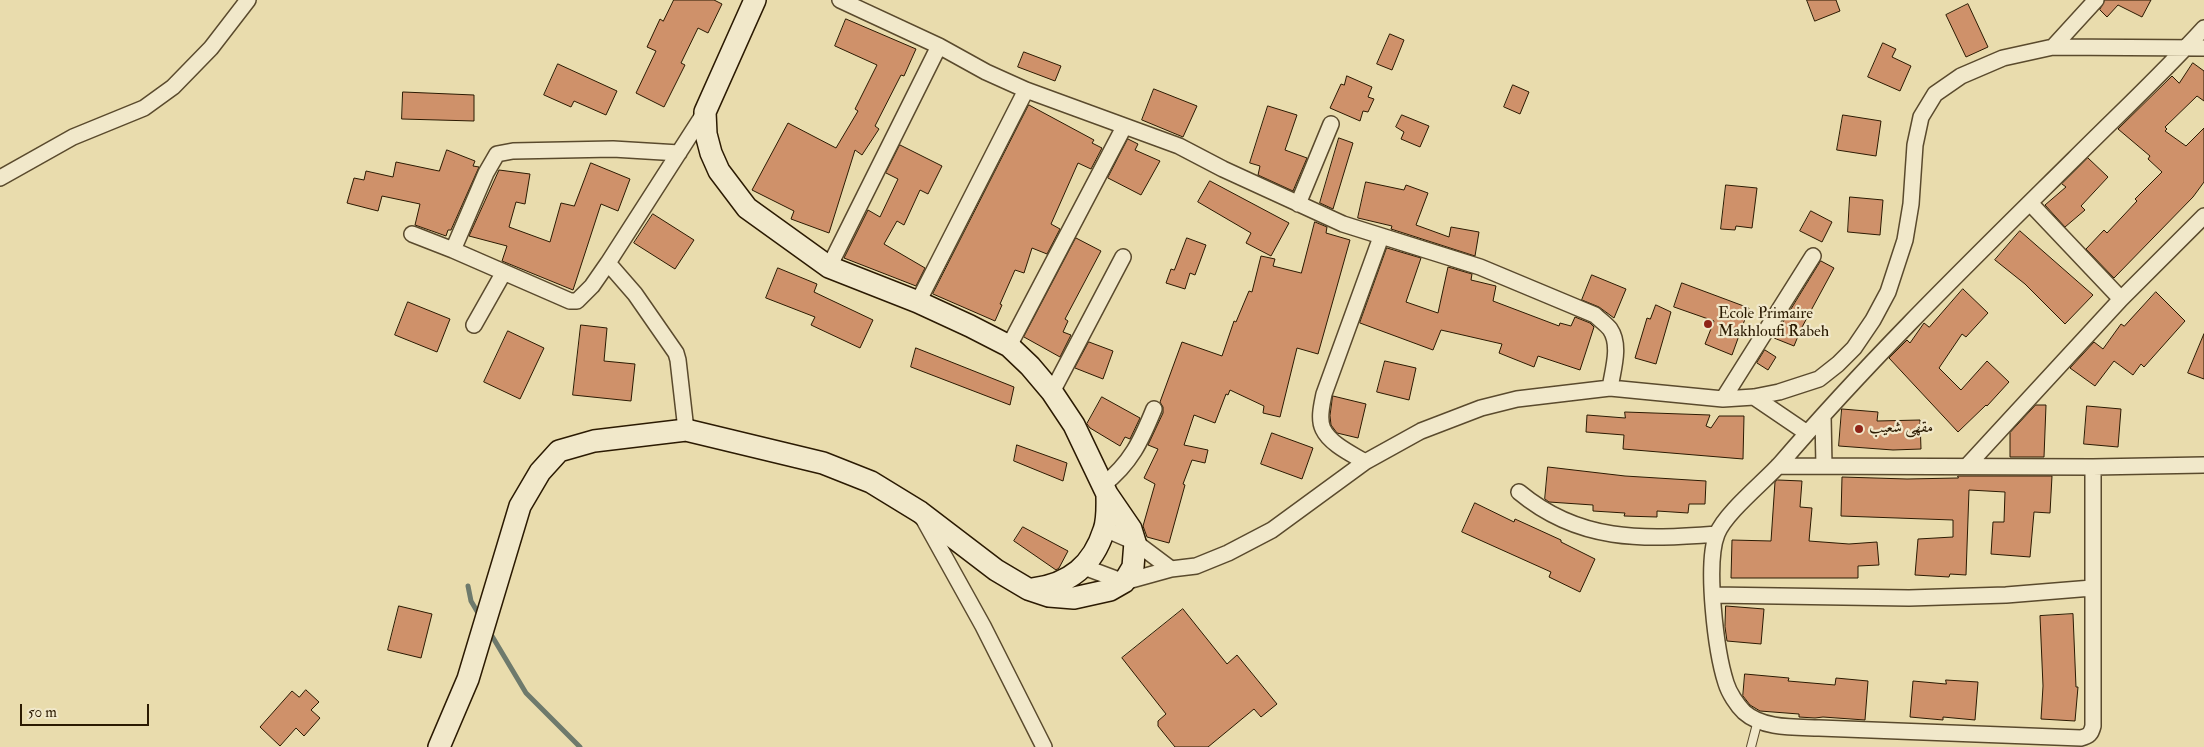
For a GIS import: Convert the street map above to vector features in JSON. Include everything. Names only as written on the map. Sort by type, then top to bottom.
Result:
[{"type":"main road","points":[[439,747],[468,680],[520,506],[540,472],[559,451],[594,441],[686,430],[823,463],[871,482],[920,512],[996,570],[1028,589],[1050,596],[1074,598],[1110,590],[1124,582],[1133,568],[1135,542],[1123,515],[1105,489],[1074,424],[1052,392],[1030,366],[1009,346],[918,302],[829,267],[747,208],[719,171],[711,153],[706,134],[705,112],[755,0]]},
{"type":"main road","points":[[1028,589],[1048,587],[1064,581],[1084,568],[1094,553],[1105,528],[1105,489]]},
{"type":"street","points":[[0,178],[72,136],[144,108],[172,86],[211,48],[248,0]]},
{"type":"street","points":[[840,0],[939,46],[986,72],[1026,90],[1180,146],[1343,224],[1480,267],[1595,316],[1609,328],[1614,339],[1616,353],[1610,388]]},
{"type":"street","points":[[2053,47],[2096,0]]},
{"type":"street","points":[[2094,467],[2092,588],[2093,726],[2088,737],[1781,726],[1758,720],[1744,712],[1726,685],[1715,632],[1713,558],[1717,534],[1730,516],[1778,466],[1841,394],[2204,28]]},
{"type":"street","points":[[829,267],[939,46]]},
{"type":"street","points":[[1084,568],[1124,582],[1171,570],[1196,566],[1228,553],[1272,530],[1365,462],[1421,431],[1481,408],[1517,398],[1610,388],[1723,398],[1754,397],[1779,392],[1819,379],[1854,348],[1873,320],[1888,292],[1905,240],[1921,117],[1935,94],[1961,76],[2003,58],[2053,47],[2187,46],[2204,48]]},
{"type":"street","points":[[918,302],[1026,90]]},
{"type":"street","points":[[412,234],[454,250],[570,301],[577,301],[592,286],[608,263],[705,112]]},
{"type":"street","points":[[1298,204],[1331,124]]},
{"type":"street","points":[[1009,346],[1124,127]]},
{"type":"street","points":[[454,250],[486,173],[497,154],[513,150],[604,149],[679,153]]},
{"type":"street","points":[[2030,203],[2121,299]]},
{"type":"street","points":[[1967,466],[2121,299],[2204,216]]},
{"type":"street","points":[[1365,462],[1336,443],[1322,428],[1321,412],[1324,394],[1381,237]]},
{"type":"street","points":[[1723,398],[1813,256]]},
{"type":"street","points":[[1052,392],[1124,257]]},
{"type":"street","points":[[608,263],[634,294],[676,352],[686,430]]},
{"type":"street","points":[[474,325],[504,272]]},
{"type":"street","points":[[1819,379],[1841,394]]},
{"type":"street","points":[[1754,397],[1807,433]]},
{"type":"street","points":[[1105,489],[1132,456],[1154,408]]},
{"type":"street","points":[[1823,416],[1824,466]]},
{"type":"street","points":[[1778,466],[2094,467],[2204,465]]},
{"type":"street","points":[[1519,492],[1557,519],[1595,532],[1654,537],[1717,534]]},
{"type":"street","points":[[920,512],[983,626],[1044,747]]},
{"type":"street","points":[[1105,528],[1135,542],[1171,570]]},
{"type":"street","points":[[1713,596],[1909,598],[2006,595],[2092,588]]},
{"type":"lane","points":[[1751,747],[1758,720]]},
{"type":"building","points":[[674,0],[714,0],[722,4],[708,33],[698,28],[681,63],[685,65],[664,107],[636,93],[656,51],[647,47],[660,19],[663,21]]},
{"type":"building","points":[[1807,0],[1836,0],[1840,11],[1815,21]]},
{"type":"building","points":[[2105,0],[2151,0],[2142,17],[2118,5],[2107,17],[2100,10]]},
{"type":"building","points":[[1968,4],[1988,47],[1966,57],[1946,15]]},
{"type":"building","points":[[846,19],[916,49],[904,76],[901,75],[875,126],[879,129],[862,155],[855,150],[829,233],[791,219],[794,211],[752,190],[788,123],[836,148],[858,111],[855,109],[877,65],[835,46]]},
{"type":"building","points":[[1390,34],[1404,40],[1392,70],[1377,64]]},
{"type":"building","points":[[1883,43],[1896,49],[1892,57],[1911,66],[1900,91],[1868,77]]},
{"type":"building","points":[[1024,52],[1061,66],[1055,81],[1018,67]]},
{"type":"building","points":[[2193,63],[2204,71],[2204,101],[2197,96],[2165,127],[2167,129],[2165,131],[2186,146],[2204,128],[2204,182],[2193,197],[2114,278],[2086,249],[2104,230],[2107,233],[2137,201],[2135,199],[2162,172],[2148,159],[2150,156],[2118,129],[2172,76],[2179,83]]},
{"type":"building","points":[[558,64],[617,91],[606,115],[574,101],[571,107],[544,95]]},
{"type":"building","points":[[1347,76],[1372,87],[1368,97],[1374,99],[1368,112],[1363,111],[1360,121],[1330,108],[1341,84],[1344,85]]},
{"type":"building","points":[[1513,85],[1529,92],[1520,114],[1504,107]]},
{"type":"building","points":[[1154,89],[1197,106],[1183,137],[1142,120]]},
{"type":"building","points":[[403,92],[474,95],[474,121],[402,119]]},
{"type":"building","points":[[1029,105],[1094,140],[1092,143],[1102,148],[1091,169],[1078,163],[1051,224],[1060,229],[1047,254],[1032,248],[1024,273],[1015,270],[1000,304],[1002,305],[995,321],[933,294]]},
{"type":"building","points":[[1268,106],[1297,115],[1285,150],[1307,158],[1293,191],[1258,175],[1260,166],[1250,163]]},
{"type":"building","points":[[1402,115],[1429,126],[1420,147],[1401,139],[1404,132],[1396,127]]},
{"type":"building","points":[[1843,115],[1881,121],[1876,156],[1837,150]]},
{"type":"building","points":[[1339,138],[1353,143],[1333,209],[1320,203]]},
{"type":"building","points":[[1128,139],[1138,144],[1135,150],[1160,161],[1141,195],[1108,178]]},
{"type":"building","points":[[900,145],[942,166],[928,194],[920,190],[904,225],[897,221],[884,244],[925,268],[916,286],[844,258],[868,210],[880,217],[898,179],[886,173]]},
{"type":"building","points":[[447,150],[475,161],[473,166],[479,167],[451,230],[448,230],[446,236],[415,225],[420,204],[382,196],[378,211],[347,203],[354,178],[364,180],[366,171],[393,177],[396,162],[439,171]]},
{"type":"building","points":[[2088,158],[2108,177],[2081,206],[2085,210],[2065,227],[2045,205],[2066,187],[2062,184]]},
{"type":"building","points":[[591,163],[630,179],[618,211],[601,204],[573,290],[502,261],[507,246],[469,236],[499,170],[530,174],[525,204],[516,202],[509,227],[550,242],[561,203],[574,206]]},
{"type":"building","points":[[1210,181],[1289,223],[1271,256],[1246,243],[1251,233],[1198,202]]},
{"type":"building","points":[[1366,182],[1404,190],[1406,185],[1428,193],[1416,225],[1449,237],[1451,227],[1479,232],[1475,256],[1391,229],[1392,226],[1358,218]]},
{"type":"building","points":[[1726,185],[1757,188],[1752,228],[1736,226],[1735,230],[1721,229]]},
{"type":"building","points":[[1850,197],[1883,200],[1880,235],[1848,232]]},
{"type":"building","points":[[1811,211],[1832,222],[1822,242],[1800,231]]},
{"type":"building","points":[[653,214],[694,240],[675,269],[634,243]]},
{"type":"building","points":[[1315,222],[1327,227],[1326,233],[1350,240],[1318,354],[1297,348],[1280,417],[1263,413],[1264,406],[1230,390],[1228,395],[1226,394],[1215,423],[1194,415],[1184,445],[1208,450],[1205,463],[1192,460],[1183,484],[1185,485],[1169,543],[1147,537],[1143,526],[1155,484],[1144,478],[1158,449],[1148,445],[1163,413],[1163,407],[1160,402],[1182,342],[1222,356],[1234,321],[1236,322],[1249,291],[1252,292],[1261,256],[1275,259],[1273,266],[1301,273]]},
{"type":"building","points":[[2020,231],[2093,295],[2065,324],[2025,284],[1995,260]]},
{"type":"building","points":[[1076,238],[1101,251],[1065,319],[1068,321],[1063,332],[1071,335],[1060,357],[1024,337]]},
{"type":"building","points":[[1187,238],[1206,245],[1195,275],[1190,273],[1185,289],[1166,283],[1171,269],[1174,270]]},
{"type":"building","points":[[1387,248],[1421,258],[1406,302],[1438,313],[1448,267],[1472,274],[1471,280],[1496,286],[1493,301],[1559,326],[1560,323],[1571,326],[1575,317],[1590,323],[1594,327],[1580,370],[1538,356],[1534,367],[1499,353],[1502,344],[1441,330],[1433,350],[1360,323]]},
{"type":"building","points":[[1821,261],[1834,268],[1801,329],[1794,346],[1774,338],[1778,330]]},
{"type":"building","points":[[778,268],[817,284],[814,292],[873,320],[860,348],[811,325],[815,317],[766,298]]},
{"type":"building","points":[[1592,275],[1626,289],[1614,318],[1599,307],[1582,300]]},
{"type":"building","points":[[1682,283],[1749,308],[1732,355],[1705,344],[1714,321],[1674,307]]},
{"type":"building","points":[[1963,289],[1988,313],[1966,337],[1962,334],[1939,368],[1961,390],[1987,361],[2009,382],[1987,406],[1958,432],[1889,358],[1907,340],[1910,343],[1924,323],[1929,327]]},
{"type":"building","points":[[2156,292],[2185,321],[2144,367],[2141,364],[2133,375],[2114,361],[2095,386],[2070,368],[2094,342],[2103,349],[2121,324],[2124,326]]},
{"type":"building","points":[[408,302],[450,319],[437,352],[395,335]]},
{"type":"building","points":[[1656,305],[1671,312],[1656,364],[1635,358],[1647,318],[1650,319]]},
{"type":"building","points":[[581,325],[607,328],[604,361],[635,364],[631,401],[573,395]]},
{"type":"building","points":[[508,331],[544,348],[520,399],[484,382]]},
{"type":"building","points":[[2204,334],[2204,379],[2188,373]]},
{"type":"building","points":[[1089,342],[1113,351],[1103,379],[1075,368]]},
{"type":"building","points":[[916,348],[1014,387],[1010,405],[911,367]]},
{"type":"building","points":[[1765,350],[1776,357],[1768,370],[1757,363]]},
{"type":"building","points":[[1385,361],[1416,368],[1409,400],[1377,392]]},
{"type":"building","points":[[1333,396],[1366,404],[1358,438],[1337,433],[1331,425],[1330,416]]},
{"type":"building","points":[[1102,397],[1140,418],[1130,439],[1125,437],[1120,446],[1090,428],[1087,424]]},
{"type":"building","points":[[2036,405],[2046,405],[2044,457],[2010,457],[2010,433]]},
{"type":"building","points":[[2087,406],[2121,409],[2118,447],[2084,444]]},
{"type":"building","points":[[1842,409],[1878,412],[1877,421],[1920,420],[1921,449],[1893,450],[1839,446]]},
{"type":"building","points":[[1625,412],[1710,415],[1706,426],[1711,428],[1719,416],[1744,416],[1743,459],[1623,449],[1624,435],[1586,432],[1587,415],[1625,418]]},
{"type":"building","points":[[1272,433],[1313,448],[1302,479],[1261,464]]},
{"type":"building","points":[[1017,445],[1067,463],[1063,481],[1014,461]]},
{"type":"building","points":[[1548,467],[1625,476],[1706,481],[1705,504],[1689,504],[1688,513],[1657,511],[1657,517],[1624,516],[1625,513],[1593,511],[1593,505],[1549,502],[1545,499]]},
{"type":"building","points":[[1958,476],[2052,476],[2050,513],[2034,512],[2030,557],[1991,554],[1993,522],[2004,522],[2005,492],[1969,490],[1966,575],[1950,574],[1949,577],[1915,575],[1918,539],[1953,537],[1953,520],[1841,516],[1842,477],[1907,479],[1958,478]]},
{"type":"building","points":[[1778,480],[1802,481],[1800,507],[1812,508],[1809,541],[1849,544],[1877,542],[1879,565],[1858,566],[1858,578],[1731,578],[1732,540],[1771,541],[1775,482]]},
{"type":"building","points":[[1475,503],[1514,522],[1515,519],[1561,540],[1561,542],[1595,559],[1580,592],[1549,577],[1551,572],[1462,532]]},
{"type":"building","points":[[1023,527],[1068,551],[1059,568],[1056,570],[1014,541]]},
{"type":"building","points":[[399,606],[432,614],[421,658],[388,650]]},
{"type":"building","points":[[1726,606],[1764,609],[1761,644],[1727,641],[1725,627]]},
{"type":"building","points":[[1183,609],[1227,664],[1237,655],[1277,704],[1261,717],[1254,709],[1208,747],[1175,747],[1158,726],[1158,721],[1166,714],[1122,658]]},
{"type":"building","points":[[2073,614],[2076,687],[2078,687],[2075,721],[2041,719],[2043,686],[2040,616]]},
{"type":"building","points":[[1745,674],[1789,678],[1788,681],[1835,685],[1836,678],[1868,681],[1865,720],[1799,717],[1799,714],[1760,711],[1750,705],[1743,696]]},
{"type":"building","points":[[1946,680],[1978,682],[1975,720],[1943,717],[1943,720],[1910,717],[1913,681],[1946,684]]},
{"type":"building","points":[[306,690],[319,702],[311,710],[320,718],[304,736],[296,728],[280,746],[260,727],[292,691],[299,697]]},
{"type":"waterway","points":[[468,586],[471,601],[481,618]]},
{"type":"waterway","points":[[489,631],[526,693],[580,747]]},
{"type":"place","name":"Ecole Primaire Makhloufi Rabeh","points":[[1708,324]]},
{"type":"place","name":"مقهى شعيب","points":[[1859,429]]}]
